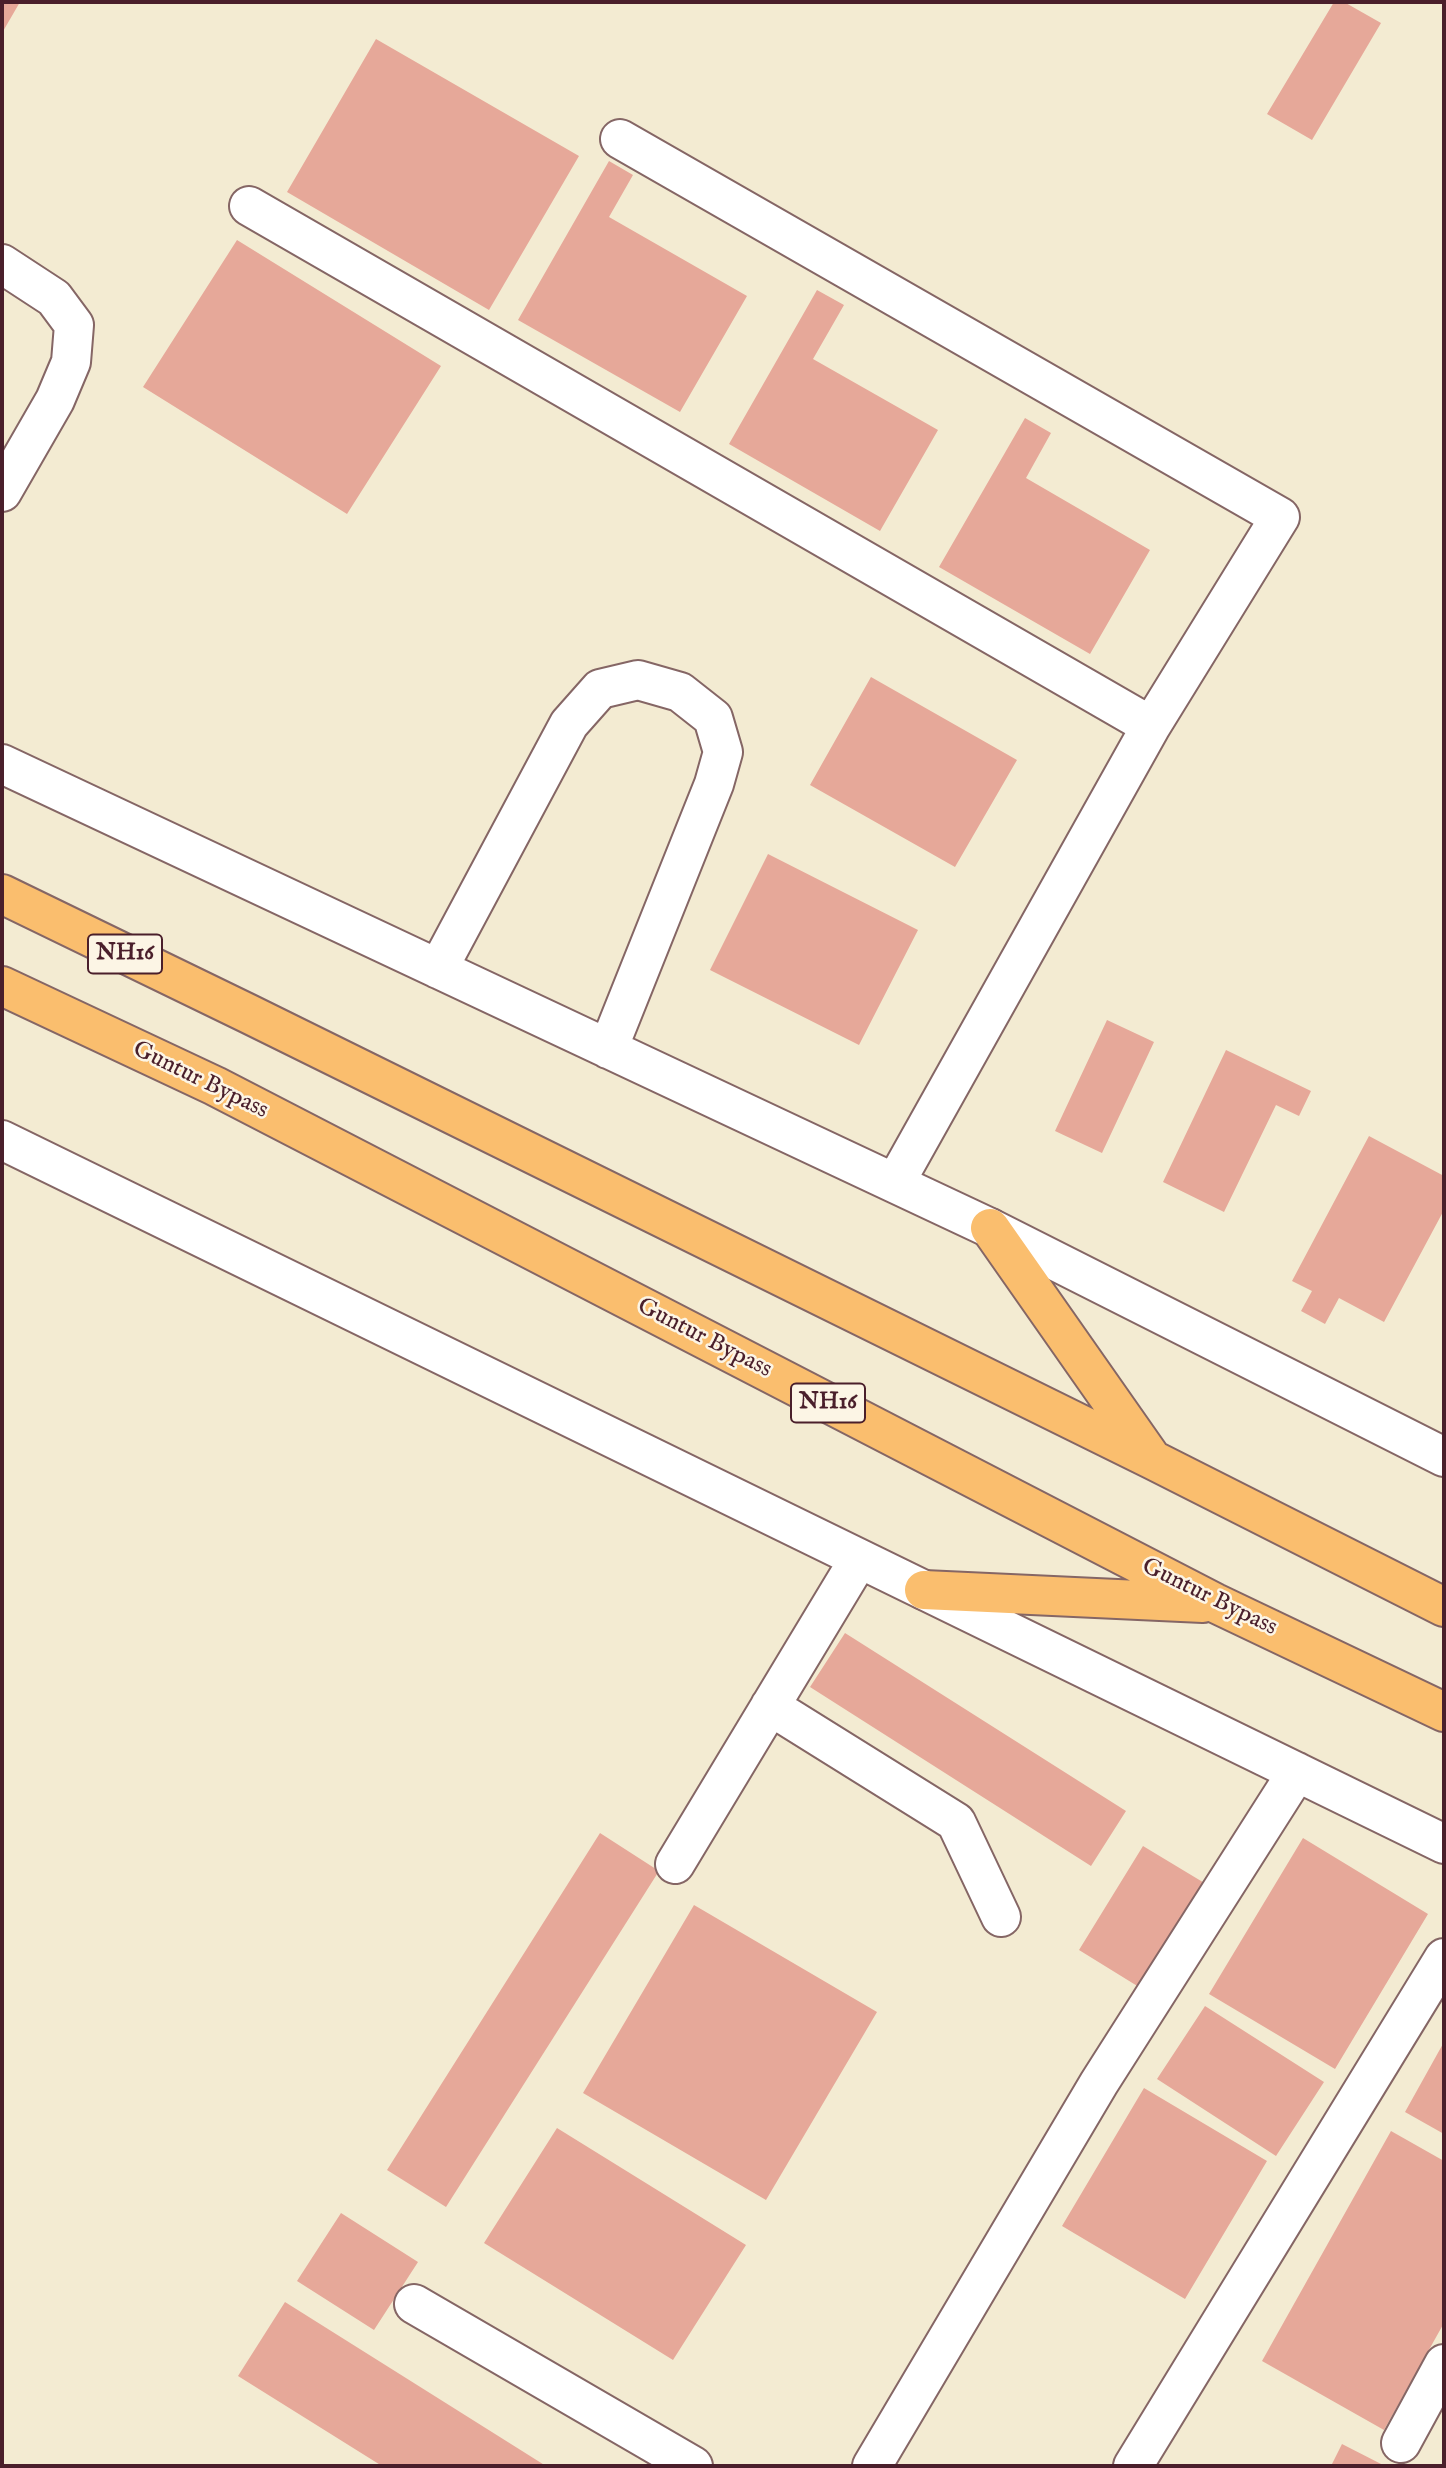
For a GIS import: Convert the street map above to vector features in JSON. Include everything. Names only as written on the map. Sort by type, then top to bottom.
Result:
[{"type":"highway","name":"NH16","points":[[2,894],[1153,1460],[1444,1607]]},
{"type":"highway","name":"Guntur Bypass","points":[[2,986],[215,1086],[1215,1603],[1444,1712]]},
{"type":"highway","points":[[990,1228],[1153,1460]]},
{"type":"highway","points":[[924,1590],[1215,1603]]},
{"type":"street","points":[[620,139],[1280,517],[1151,726],[895,1183]]},
{"type":"street","points":[[249,206],[1151,726]]},
{"type":"street","points":[[2,264],[54,298],[74,325],[71,362],[55,400],[2,492]]},
{"type":"street","points":[[438,969],[569,724],[600,689],[638,680],[681,692],[713,719],[723,752],[715,784],[608,1049]]},
{"type":"street","points":[[2,764],[990,1228],[1444,1457]]},
{"type":"street","points":[[2,1140],[1444,1844]]},
{"type":"street","points":[[675,1864],[859,1559]]},
{"type":"street","points":[[770,1706],[956,1822],[1001,1917]]},
{"type":"street","points":[[872,2466],[1099,2083],[1297,1772]]},
{"type":"street","points":[[1133,2466],[1444,1958]]},
{"type":"street","points":[[414,2304],[693,2466]]},
{"type":"street","points":[[1401,2443],[1444,2364]]},
{"type":"building","points":[[2,2],[20,2],[2,33]]},
{"type":"building","points":[[1334,2],[1344,2],[1381,23],[1312,140],[1267,114]]},
{"type":"building","points":[[376,39],[579,156],[489,310],[287,192]]},
{"type":"building","points":[[609,161],[633,175],[609,217],[747,296],[680,412],[518,320]]},
{"type":"building","points":[[237,240],[441,366],[347,514],[143,387]]},
{"type":"building","points":[[817,290],[844,305],[813,359],[938,430],[880,531],[729,444]]},
{"type":"building","points":[[1025,418],[1051,433],[1026,478],[1150,550],[1090,654],[939,567]]},
{"type":"building","points":[[871,677],[1017,760],[955,867],[810,785]]},
{"type":"building","points":[[768,854],[918,930],[859,1045],[710,970]]},
{"type":"building","points":[[1107,1020],[1154,1042],[1102,1153],[1055,1131]]},
{"type":"building","points":[[1226,1050],[1311,1091],[1299,1116],[1276,1105],[1224,1212],[1163,1182]]},
{"type":"building","points":[[1369,1136],[1444,1176],[1444,1210],[1384,1322],[1339,1298],[1325,1324],[1301,1311],[1312,1291],[1292,1281]]},
{"type":"building","points":[[845,1633],[1126,1811],[1091,1866],[810,1687]]},
{"type":"building","points":[[600,1833],[659,1871],[446,2207],[387,2170]]},
{"type":"building","points":[[1303,1838],[1428,1914],[1335,2069],[1209,1994]]},
{"type":"building","points":[[1143,1846],[1211,1887],[1147,1992],[1079,1950]]},
{"type":"building","points":[[694,1905],[877,2012],[766,2200],[583,2093]]},
{"type":"building","points":[[1205,2006],[1324,2082],[1276,2156],[1157,2079]]},
{"type":"building","points":[[1444,2042],[1444,2134],[1405,2112]]},
{"type":"building","points":[[1144,2088],[1267,2161],[1185,2299],[1062,2226]]},
{"type":"building","points":[[557,2128],[746,2245],[673,2360],[484,2243]]},
{"type":"building","points":[[1391,2131],[1444,2161],[1444,2323],[1384,2430],[1262,2361]]},
{"type":"building","points":[[341,2213],[418,2262],[374,2330],[297,2281]]},
{"type":"building","points":[[285,2302],[546,2466],[382,2466],[238,2376]]},
{"type":"building","points":[[1342,2444],[1385,2466],[1331,2466]]}]
